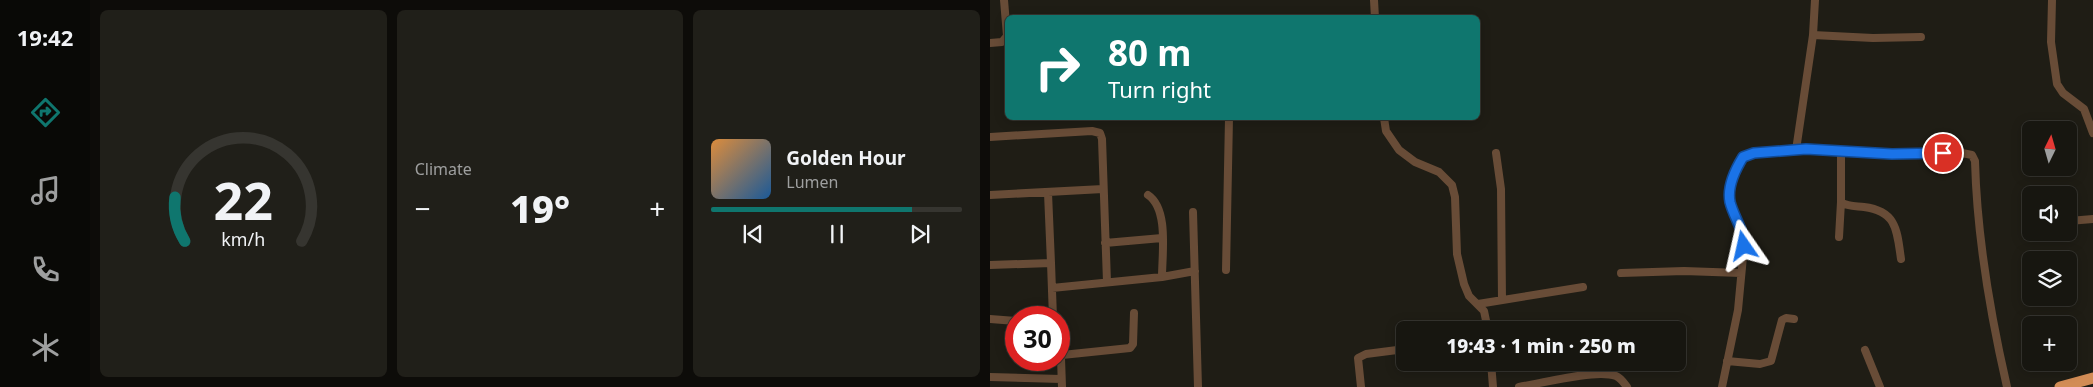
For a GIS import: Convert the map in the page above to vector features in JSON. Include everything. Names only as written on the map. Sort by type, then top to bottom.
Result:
[{"type":"highway","points":[[2060,387],[2093,378]]},
{"type":"street","points":[[1004,0],[1006,15]]},
{"type":"street","points":[[1374,0],[1375,15]]},
{"type":"street","points":[[1796,150],[1814,36],[1815,0]]},
{"type":"street","points":[[2052,0],[2051,42],[2057,84],[2064,93],[2089,110],[2093,133]]},
{"type":"street","points":[[1814,36],[1920,37]]},
{"type":"street","points":[[990,43],[1002,42],[1005,39]]},
{"type":"street","points":[[1226,270],[1229,120]]},
{"type":"street","points":[[1384,120],[1386,131],[1399,150],[1415,162],[1439,172],[1452,185],[1455,197],[1457,254],[1464,284],[1469,296],[1484,311],[1486,321]]},
{"type":"street","points":[[990,137],[1097,131],[1100,133],[1102,139],[1107,282]]},
{"type":"street","points":[[1722,387],[1738,310],[1744,237],[1730,202],[1730,190],[1738,164],[1743,157],[1754,153],[1796,150],[1841,150],[1892,154],[1966,153],[1974,157],[1976,209],[1994,326],[2007,387]]},
{"type":"street","points":[[1839,237],[1841,150]]},
{"type":"street","points":[[1496,154],[1501,195],[1502,300]]},
{"type":"street","points":[[990,195],[1103,189]]},
{"type":"street","points":[[1048,193],[1053,306]]},
{"type":"street","points":[[1148,196],[1154,200],[1160,212],[1162,277]]},
{"type":"street","points":[[1841,202],[1849,206],[1870,207],[1887,214],[1895,226],[1901,260]]},
{"type":"street","points":[[1193,212],[1198,387]]},
{"type":"street","points":[[2077,220],[2093,219]]},
{"type":"street","points":[[1105,243],[1162,238]]},
{"type":"street","points":[[990,266],[1050,263]]},
{"type":"street","points":[[1052,288],[1162,277],[1195,271]]},
{"type":"street","points":[[1621,273],[1684,271],[1741,274]]},
{"type":"street","points":[[1478,304],[1583,287]]},
{"type":"street","points":[[990,377],[1062,383],[1062,355],[1130,348],[1133,344],[1134,313]]},
{"type":"street","points":[[1727,361],[1760,364],[1771,361],[1782,320],[1786,318],[1794,319]]},
{"type":"street","points":[[990,319],[1005,320]]},
{"type":"street","points":[[1361,387],[1358,358],[1366,354],[1396,350]]},
{"type":"street","points":[[1865,350],[1880,387]]},
{"type":"street","points":[[1492,371],[1493,387]]},
{"type":"street","points":[[1519,387],[1586,375],[1611,374],[1619,377],[1627,387]]},
{"type":"route","points":[[1744,246],[1744,237],[1730,202],[1733,178],[1738,164],[1743,157],[1754,153],[1806,149],[1892,154],[1943,153]]}]
